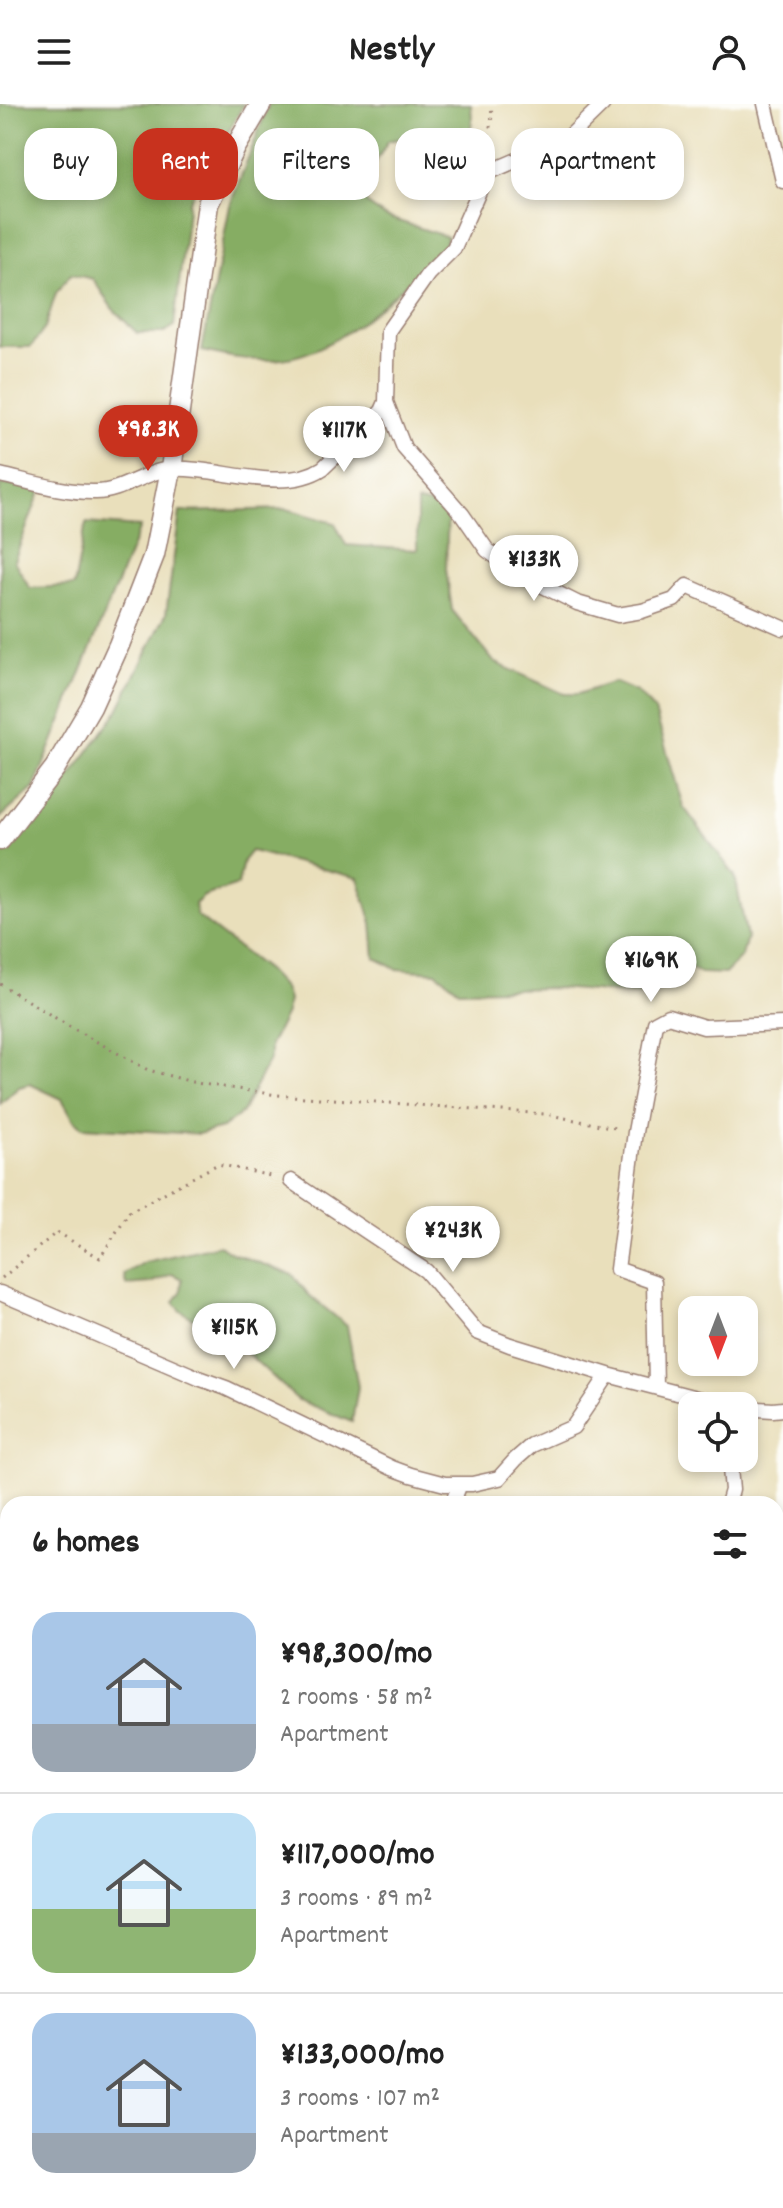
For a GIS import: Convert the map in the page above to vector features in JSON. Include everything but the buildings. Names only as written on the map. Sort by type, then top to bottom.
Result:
[{"type":"street","points":[[0,840],[55,768],[91,707],[154,555],[171,469],[208,204],[261,104]]},
{"type":"street","points":[[0,475],[65,489],[99,492],[171,469],[283,480],[311,475],[323,468],[382,411],[386,402],[388,331],[428,274],[454,248],[487,173],[568,138],[603,104]]},
{"type":"street","points":[[765,104],[783,181]]},
{"type":"street","points":[[386,402],[404,448],[462,514],[487,550],[521,575],[577,603],[618,615],[674,600],[687,586],[783,628]]},
{"type":"street","points":[[656,1387],[654,1282],[617,1269],[635,1132],[655,1023],[668,1016],[704,1027],[783,1024]]},
{"type":"street","points":[[291,1181],[426,1271],[477,1332],[608,1375],[678,1393]]},
{"type":"street","points":[[0,1293],[226,1388],[392,1468],[445,1484],[472,1484],[499,1478],[532,1445],[573,1427],[608,1375]]},
{"type":"street","points":[[758,1409],[783,1409]]},
{"type":"street","points":[[730,1472],[730,1496]]},
{"type":"street","points":[[455,1496],[460,1484]]},
{"type":"path","points":[[0,984],[148,1070],[196,1083],[277,1095],[545,1114],[635,1132]]},
{"type":"path","points":[[0,1279],[57,1232],[100,1258],[129,1212],[218,1164],[291,1181]]},
{"type":"green space","points":[[0,104],[244,104],[230,128],[133,128],[133,200],[190,200],[174,326],[164,333],[137,333],[112,308],[93,279],[71,274],[56,293],[45,328],[31,347],[0,347]]},
{"type":"green space","points":[[269,104],[471,104],[470,128],[395,128],[395,140],[388,141],[379,156],[379,128],[260,128]]},
{"type":"green space","points":[[254,143],[254,200],[366,200],[386,217],[448,237],[443,249],[390,299],[326,344],[282,359],[232,357],[202,351],[230,205],[232,200],[238,200],[238,184]]},
{"type":"green space","points":[[0,484],[41,489],[14,561],[30,588],[74,586],[86,523],[140,527],[34,788],[0,818]]},
{"type":"green space","points":[[417,502],[448,508],[446,569],[452,610],[494,662],[564,694],[578,694],[614,682],[637,692],[655,711],[683,806],[735,876],[747,938],[742,956],[725,974],[700,973],[679,961],[668,964],[644,993],[556,988],[459,990],[436,972],[397,969],[375,958],[372,923],[358,878],[251,851],[243,861],[238,885],[204,896],[195,904],[197,916],[267,970],[284,988],[288,1000],[286,1013],[270,1045],[270,1058],[242,1113],[222,1128],[198,1134],[83,1127],[74,1120],[62,1099],[30,1084],[19,1087],[0,1104],[0,856],[53,800],[117,712],[166,614],[180,512],[287,509],[335,523],[346,545],[417,550]]},
{"type":"green space","points":[[219,1245],[232,1253],[293,1275],[309,1295],[347,1326],[358,1387],[352,1422],[298,1400],[243,1349],[181,1311],[174,1302],[181,1292],[182,1279],[172,1274],[150,1283],[126,1285],[124,1274],[145,1262]]}]
